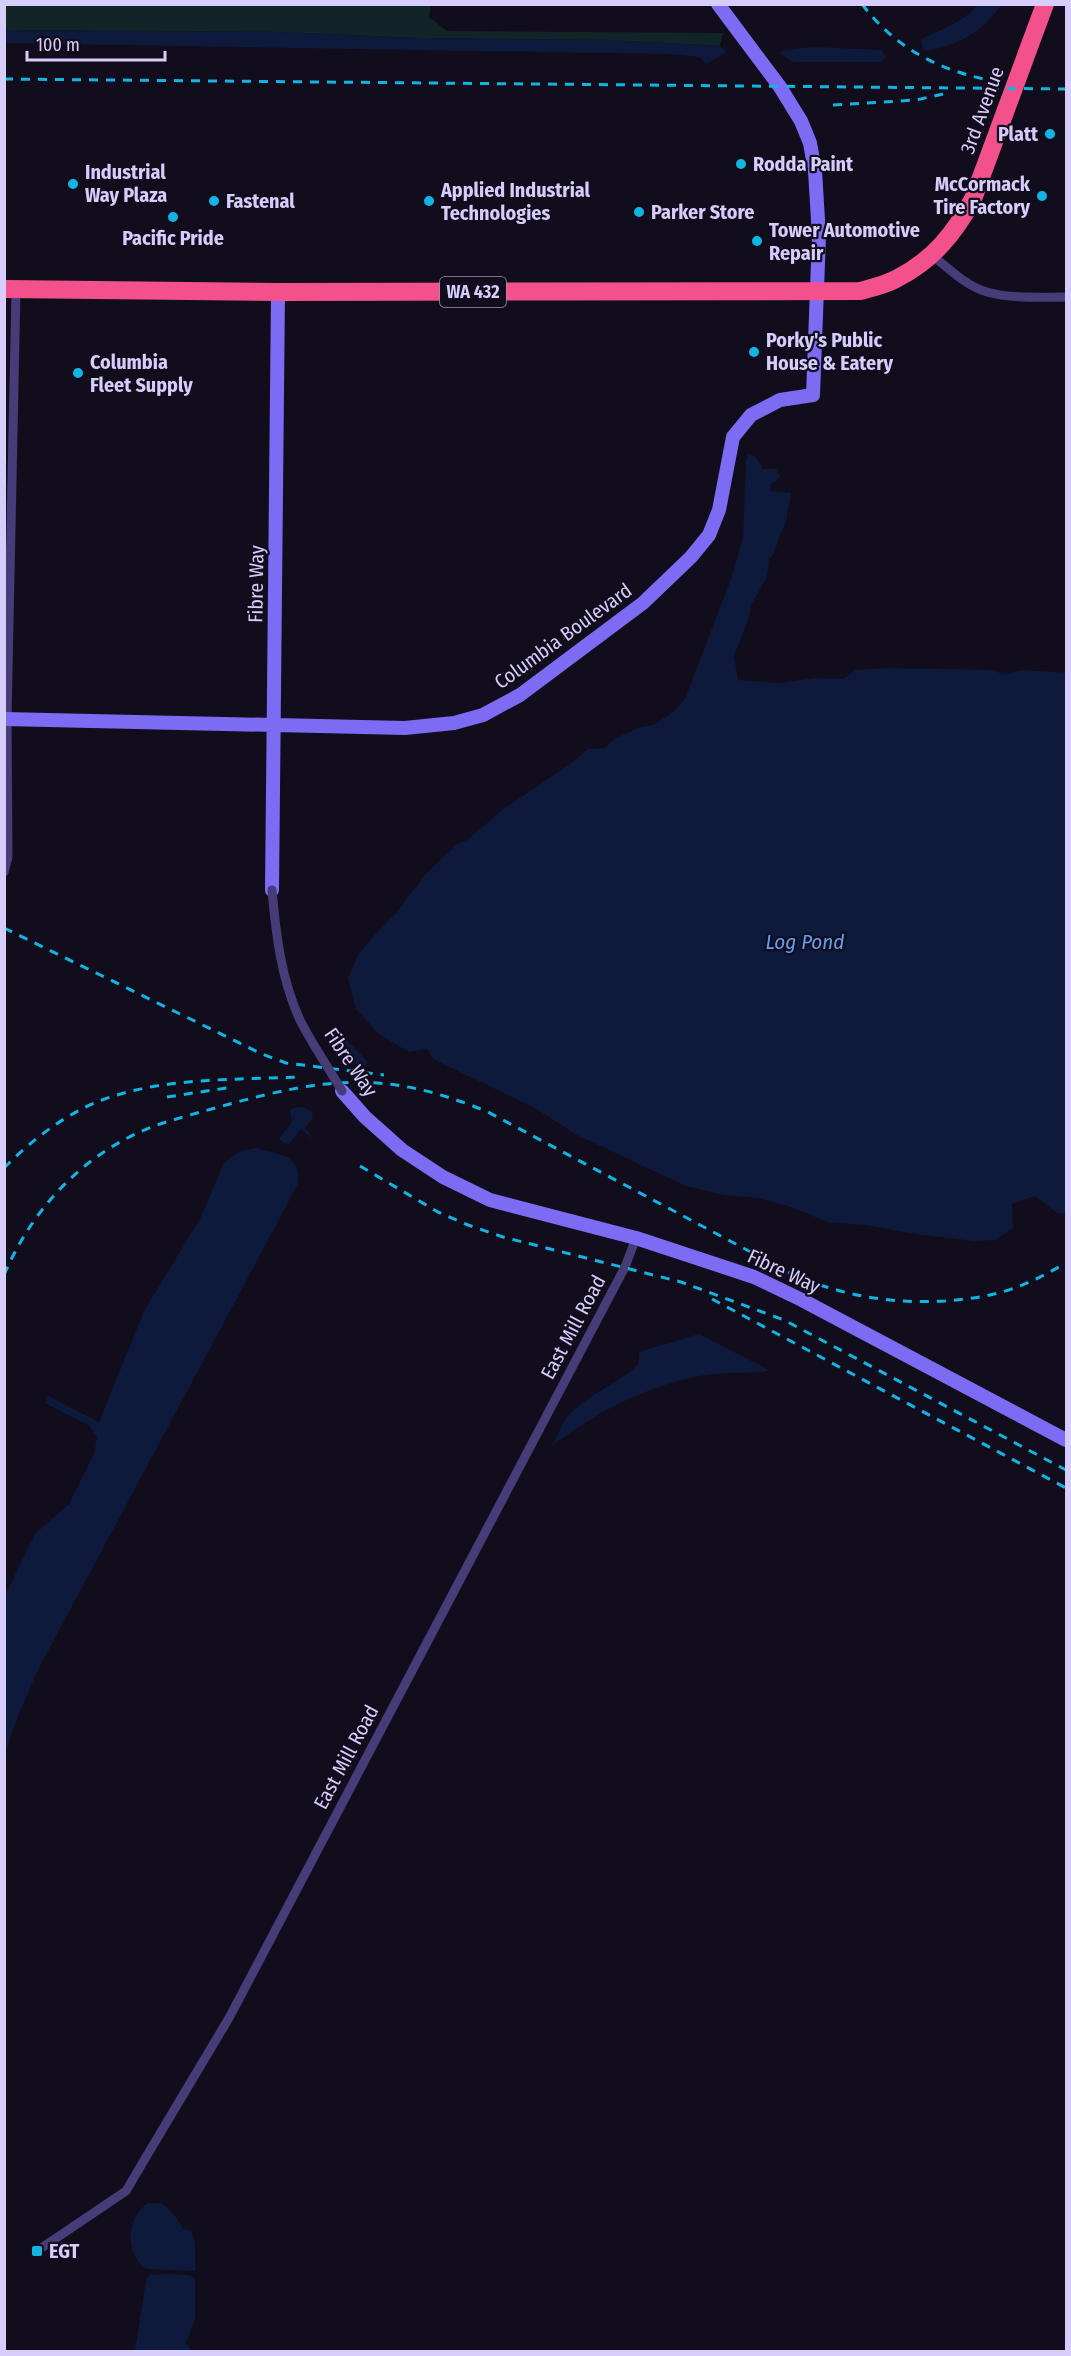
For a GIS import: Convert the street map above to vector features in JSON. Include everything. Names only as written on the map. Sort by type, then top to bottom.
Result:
[{"type":"highway","name":"3rd Avenue","points":[[932,255],[958,227],[973,198],[1045,4]]},
{"type":"highway","name":"WA 432","points":[[10,289],[278,292],[860,291],[895,280],[932,255]]},
{"type":"street","points":[[718,4],[780,87],[801,121],[810,143],[815,171],[819,236],[816,292]]},
{"type":"street","points":[[932,255],[959,277],[986,292],[1017,296],[1066,297]]},
{"type":"street","points":[[4,872],[8,857],[6,719],[10,289]]},
{"type":"street","name":"Fibre Way","points":[[278,292],[272,890],[278,944],[288,989],[300,1020],[342,1091],[365,1117],[402,1150],[443,1177],[490,1200],[636,1238],[764,1281],[1066,1440]]},
{"type":"street","name":"Columbia Boulevard","points":[[6,719],[405,728],[454,723],[483,715],[520,695],[643,603],[709,535],[719,510],[733,437],[752,415],[780,400],[813,395],[816,292]]},
{"type":"street","name":"East Mill Road","points":[[38,2251],[126,2191],[217,2038],[625,1267],[636,1238]]},
{"type":"green space","points":[[431,4],[429,17],[447,31],[723,33],[720,46],[609,40],[418,38],[279,32],[5,30],[5,5]]},
{"type":"water","points":[[977,5],[1001,5],[986,23],[968,36],[948,46],[925,51],[921,40],[965,17]]},
{"type":"water","points":[[5,30],[279,32],[418,38],[609,40],[720,46],[725,53],[706,64],[700,57],[668,54],[5,43]]},
{"type":"water","points":[[814,47],[881,50],[886,57],[880,62],[793,62],[780,53],[783,50]]},
{"type":"water","name":"Log Pond","points":[[748,454],[756,457],[763,469],[776,469],[780,477],[770,485],[771,491],[791,493],[786,522],[775,551],[769,560],[767,577],[751,605],[749,617],[734,656],[738,680],[781,683],[815,678],[843,679],[856,670],[889,668],[989,670],[1005,674],[1023,670],[1066,673],[1066,1214],[1057,1213],[1035,1196],[1012,1204],[1013,1228],[995,1240],[974,1241],[866,1225],[827,1222],[792,1207],[758,1198],[723,1195],[686,1186],[577,1135],[535,1108],[433,1059],[427,1049],[409,1052],[379,1034],[356,1009],[348,978],[357,957],[426,874],[456,845],[467,840],[505,808],[569,765],[588,749],[605,748],[616,738],[640,727],[654,725],[673,712],[685,699],[731,579],[743,538]]},
{"type":"water","points":[[344,1037],[368,1062],[366,1065],[349,1062],[334,1053],[330,1042]]},
{"type":"water","points":[[302,1107],[311,1111],[313,1118],[305,1128],[314,1140],[301,1129],[289,1144],[284,1143],[279,1139],[292,1122],[290,1111],[293,1108]]},
{"type":"water","points":[[257,1148],[287,1157],[292,1161],[296,1166],[298,1184],[40,1666],[17,1718],[5,1754],[5,1595],[35,1534],[69,1504],[94,1454],[97,1438],[90,1426],[45,1403],[48,1396],[99,1422],[145,1309],[200,1219],[224,1163],[240,1151]]},
{"type":"water","points":[[699,1334],[769,1370],[705,1375],[650,1390],[599,1414],[552,1446],[567,1417],[639,1364],[639,1352]]},
{"type":"water","points":[[148,2203],[161,2203],[174,2214],[183,2229],[191,2230],[195,2242],[195,2271],[146,2269],[139,2262],[134,2254],[130,2236],[135,2217]]},
{"type":"water","points":[[149,2275],[190,2275],[195,2279],[195,2320],[186,2343],[192,2351],[135,2351],[146,2280]]},
{"type":"railway","points":[[862,4],[891,35],[925,58],[963,74],[1005,83]]},
{"type":"railway","points":[[4,79],[1066,89]]},
{"type":"railway","points":[[833,105],[916,100],[943,94]]},
{"type":"railway","points":[[4,928],[262,1054],[286,1063],[384,1075]]},
{"type":"railway","points":[[4,1168],[62,1120],[102,1100],[175,1083],[299,1077]]},
{"type":"railway","points":[[4,1275],[16,1249],[48,1203],[87,1164],[109,1148],[168,1121],[296,1088],[357,1082],[419,1089],[452,1098],[488,1112],[792,1274],[848,1293],[886,1300],[925,1302],[972,1298],[1017,1287],[1066,1263]]},
{"type":"railway","points":[[167,1097],[233,1087]]},
{"type":"railway","points":[[360,1166],[438,1212],[468,1225],[503,1237],[681,1282],[784,1320],[1066,1470]]},
{"type":"railway","points":[[712,1299],[1066,1488]]},
{"type":"place","name":"Platt","points":[[1050,134]]},
{"type":"place","name":"Rodda Paint","points":[[741,164]]},
{"type":"place","name":"Industrial Way Plaza","points":[[73,184]]},
{"type":"place","name":"McCormack Tire Factory","points":[[1042,196]]},
{"type":"place","name":"Fastenal","points":[[214,201]]},
{"type":"place","name":"Applied Industrial Technologies","points":[[429,201]]},
{"type":"place","name":"Parker Store","points":[[639,212]]},
{"type":"place","name":"Pacific Pride","points":[[173,217]]},
{"type":"place","name":"Tower Automotive Repair","points":[[757,241]]},
{"type":"place","name":"Porky's Public House & Eatery","points":[[754,352]]},
{"type":"place","name":"Columbia Fleet Supply","points":[[78,373]]},
{"type":"place","name":"EGT","points":[[37,2251]]}]
